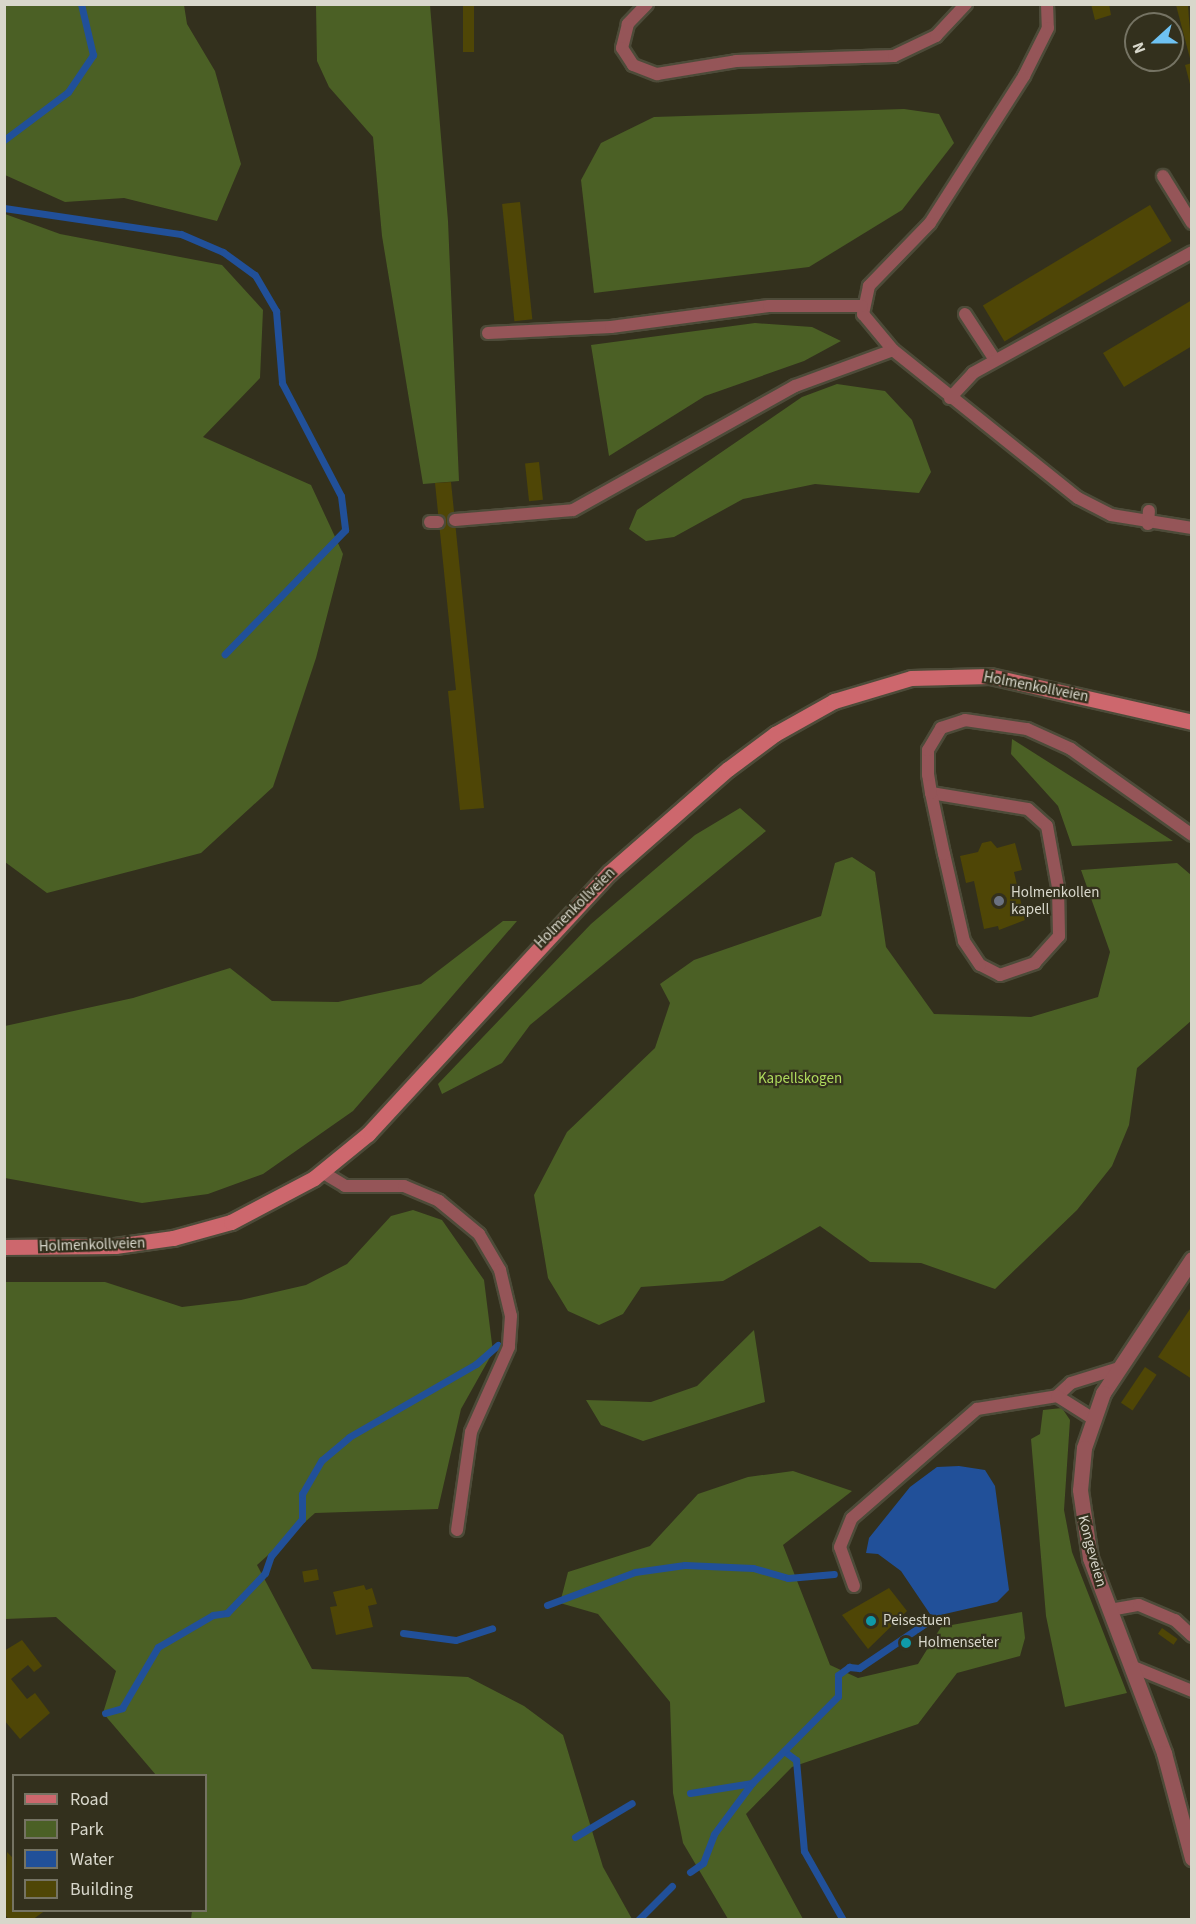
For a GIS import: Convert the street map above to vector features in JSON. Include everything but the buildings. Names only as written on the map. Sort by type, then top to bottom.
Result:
[{"type":"main road","name":"Holmenkollveien","points":[[4,1247],[115,1246],[183,1236],[256,1210],[322,1172],[368,1134],[609,873],[728,769],[814,710],[893,682],[960,675],[1039,684],[1191,722]]},
{"type":"street","name":"Kongeveien","points":[[1191,1259],[1116,1369],[1092,1418],[1084,1448],[1081,1513],[1110,1611],[1164,1753],[1191,1858]]},
{"type":"lane","points":[[647,4],[628,24],[622,48],[633,65],[657,74],[736,61],[894,56],[936,36],[966,4]]},
{"type":"lane","points":[[1047,4],[1048,28],[1017,89],[930,223],[869,286],[862,306],[871,329],[893,350],[950,398],[1078,498],[1111,515],[1148,524],[1191,528]]},
{"type":"lane","points":[[1163,176],[1191,223]]},
{"type":"lane","points":[[950,398],[973,373],[1191,252]]},
{"type":"lane","points":[[488,333],[611,327],[769,306],[862,306]]},
{"type":"lane","points":[[965,314],[995,360]]},
{"type":"lane","points":[[455,520],[573,510],[803,382],[893,350]]},
{"type":"lane","points":[[1148,524],[1149,510]]},
{"type":"lane","points":[[931,793],[1028,809],[1044,819],[1061,924],[1045,954],[1017,974],[988,971],[964,941],[931,793],[931,742],[947,724],[965,720],[1027,729],[1071,748],[1130,786],[1189,829]]},
{"type":"lane","points":[[322,1172],[345,1186],[404,1186],[439,1201],[479,1234],[500,1270],[511,1334],[502,1368],[471,1432],[457,1530]]},
{"type":"lane","points":[[854,1586],[840,1548],[845,1529],[860,1510],[977,1409],[1057,1396],[1090,1374],[1116,1369]]},
{"type":"lane","points":[[1057,1396],[1092,1418]]},
{"type":"lane","points":[[1110,1611],[1139,1605],[1175,1620],[1191,1636]]},
{"type":"lane","points":[[1131,1666],[1191,1691]]},
{"type":"green space","points":[[5,4],[184,5],[187,24],[215,71],[241,164],[217,221],[124,198],[65,202],[5,175]]},
{"type":"green space","points":[[316,5],[430,5],[448,221],[459,481],[423,484],[382,236],[373,137],[329,87],[317,61]]},
{"type":"green space","points":[[904,109],[939,114],[954,143],[902,210],[809,267],[594,293],[581,180],[601,143],[654,117]]},
{"type":"green space","points":[[5,214],[60,234],[222,265],[263,310],[260,378],[203,437],[311,485],[343,554],[316,658],[273,787],[201,853],[47,893],[5,862]]},
{"type":"green space","points":[[755,323],[812,327],[841,341],[804,361],[705,396],[609,456],[591,345]]},
{"type":"green space","points":[[837,384],[885,391],[912,420],[931,472],[919,493],[815,484],[743,499],[674,537],[646,541],[629,529],[637,510],[802,397]]},
{"type":"green space","points":[[1012,739],[1173,841],[1072,846],[1058,806],[1011,754]]},
{"type":"green space","points":[[740,808],[766,831],[530,1025],[502,1063],[442,1094],[438,1084],[591,924],[695,835]]},
{"type":"green space","name":"Kapellskogen","points":[[852,857],[875,872],[886,947],[934,1014],[1031,1017],[1098,997],[1110,952],[1081,870],[1177,863],[1191,875],[1191,1021],[1137,1068],[1129,1125],[1112,1166],[1077,1210],[995,1289],[921,1263],[870,1262],[820,1226],[723,1281],[641,1287],[623,1314],[599,1325],[568,1311],[548,1278],[534,1195],[567,1132],[655,1048],[670,1003],[660,984],[694,960],[821,916],[835,863]]},
{"type":"green space","points":[[503,921],[517,921],[353,1111],[263,1174],[208,1194],[142,1203],[5,1178],[5,1026],[133,998],[230,968],[272,1001],[338,1002],[421,984]]},
{"type":"green space","points":[[413,1210],[442,1220],[484,1280],[493,1352],[461,1409],[438,1509],[315,1513],[257,1565],[312,1669],[468,1677],[524,1706],[563,1735],[603,1867],[632,1919],[191,1919],[192,1912],[207,1912],[207,1774],[155,1774],[103,1713],[116,1671],[56,1617],[5,1619],[5,1282],[105,1282],[182,1307],[241,1300],[306,1285],[347,1264],[391,1216]]},
{"type":"green space","points":[[754,1330],[765,1402],[643,1441],[601,1425],[586,1400],[651,1402],[697,1386]]},
{"type":"green space","points":[[1062,1408],[1070,1420],[1064,1510],[1072,1552],[1127,1693],[1065,1707],[1046,1616],[1031,1439],[1040,1434],[1043,1410]]},
{"type":"green space","points":[[793,1471],[852,1491],[783,1545],[830,1665],[858,1678],[918,1664],[941,1627],[1022,1612],[1025,1638],[1020,1656],[957,1673],[918,1724],[792,1767],[746,1814],[803,1919],[728,1919],[683,1843],[673,1793],[670,1702],[598,1614],[560,1603],[568,1572],[650,1546],[698,1494],[748,1477]]},
{"type":"water","points":[[959,1466],[985,1470],[995,1486],[1009,1590],[997,1602],[936,1616],[930,1614],[901,1571],[878,1554],[866,1553],[869,1538],[910,1487],[937,1467]]},
{"type":"waterway","points":[[4,140],[68,92],[93,55],[81,4]]},
{"type":"waterway","points":[[4,208],[181,234],[223,252],[255,275],[276,311],[282,383],[341,496],[345,530],[225,654]]},
{"type":"waterway","points":[[105,1713],[122,1708],[158,1647],[213,1615],[227,1613],[265,1573],[271,1556],[302,1519],[302,1494],[322,1460],[349,1437],[476,1364],[498,1345]]},
{"type":"waterway","points":[[547,1605],[635,1572],[685,1565],[753,1568],[788,1578],[834,1574]]},
{"type":"waterway","points":[[690,1872],[703,1863],[714,1834],[752,1783],[838,1696],[838,1675],[849,1667],[859,1668],[936,1616]]},
{"type":"waterway","points":[[403,1633],[456,1640],[492,1628]]},
{"type":"waterway","points":[[784,1751],[796,1760],[804,1851],[843,1920]]},
{"type":"waterway","points":[[690,1793],[752,1783]]},
{"type":"waterway","points":[[575,1837],[632,1803]]},
{"type":"waterway","points":[[638,1920],[672,1886]]},
{"type":"place","name":"Holmenkollen kapell","points":[[999,901]]},
{"type":"place","name":"Peisestuen","points":[[871,1621]]},
{"type":"place","name":"Holmenseter","points":[[906,1643]]}]
